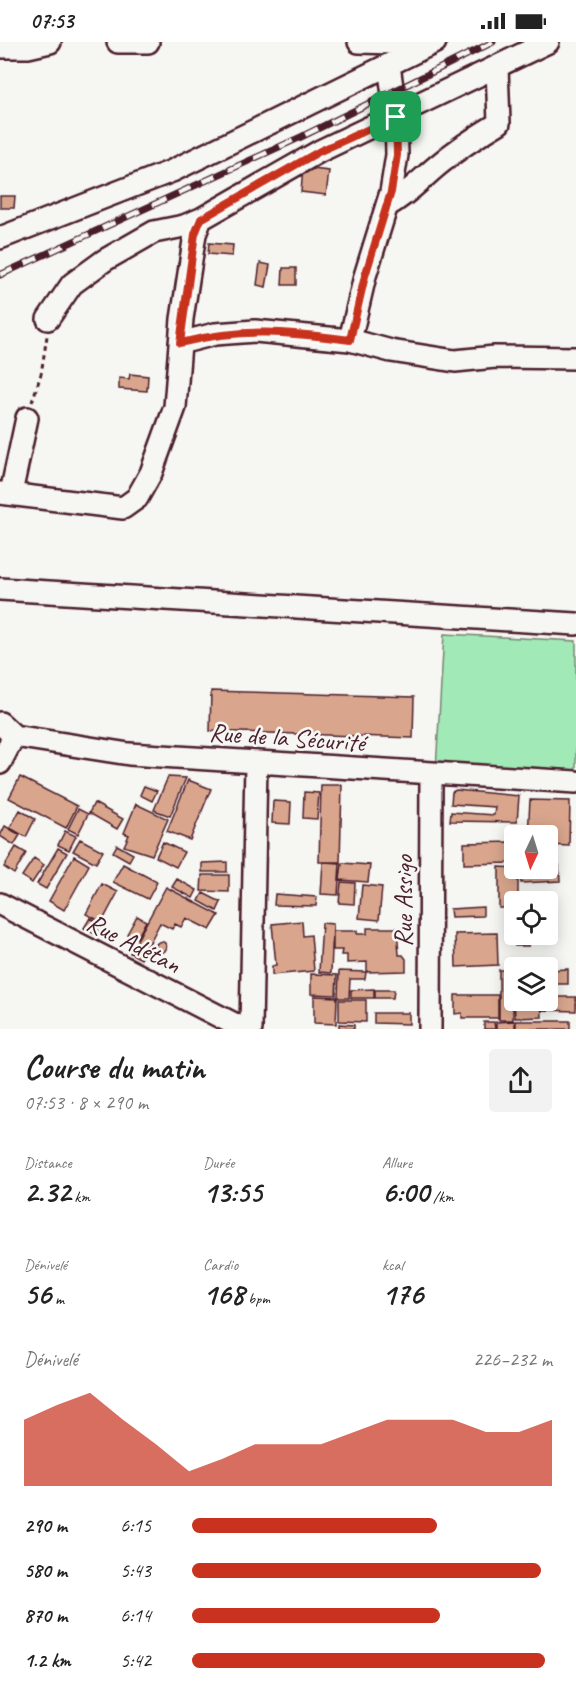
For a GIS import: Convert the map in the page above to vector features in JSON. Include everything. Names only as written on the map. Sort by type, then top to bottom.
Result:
[{"type":"street","points":[[0,47],[28,47],[50,42]]},
{"type":"street","points":[[118,42],[148,42]]},
{"type":"street","points":[[359,42],[433,43]]},
{"type":"street","points":[[48,319],[72,284],[105,260],[154,232],[184,226],[201,219],[320,151],[396,117],[548,42]]},
{"type":"street","points":[[0,238],[172,171],[433,43]]},
{"type":"street","points":[[350,340],[387,206],[397,155],[396,117],[389,65]]},
{"type":"street","points":[[387,206],[408,194],[467,142],[499,123],[497,67]]},
{"type":"street","points":[[27,418],[5,493],[123,508],[136,498],[151,473],[175,407],[180,343],[195,234],[201,219]]},
{"type":"street","points":[[180,343],[215,334],[255,331],[350,340],[391,351],[455,361],[495,357],[576,358]]},
{"type":"street","points":[[0,589],[576,624]]},
{"type":"street","points":[[0,763],[7,730]]},
{"type":"street","name":"Rue de la Sécurité","points":[[7,730],[129,754],[576,782]]},
{"type":"street","points":[[250,1029],[256,763]]},
{"type":"street","name":"Rue Assigo","points":[[430,1029],[431,773]]},
{"type":"street","name":"Rue Adétan","points":[[0,904],[243,1029]]},
{"type":"path","points":[[27,418],[41,374],[48,319]]},
{"type":"green space","points":[[444,634],[576,641],[576,776],[436,769]]},
{"type":"building","points":[[303,168],[329,171],[326,195],[301,192]]},
{"type":"building","points":[[0,196],[15,196],[14,208],[0,208]]},
{"type":"building","points":[[209,243],[233,245],[232,256],[208,254]]},
{"type":"building","points":[[260,263],[270,265],[266,287],[257,285]]},
{"type":"building","points":[[283,268],[296,268],[296,285],[282,285]]},
{"type":"building","points":[[130,374],[148,376],[147,391],[119,389],[119,378],[129,379]]},
{"type":"building","points":[[211,691],[414,697],[413,738],[210,731]]},
{"type":"building","points":[[20,777],[77,806],[66,828],[9,798]]},
{"type":"building","points":[[168,777],[186,778],[170,816],[154,810]]},
{"type":"building","points":[[188,780],[211,789],[190,840],[167,831]]},
{"type":"building","points":[[321,785],[342,785],[340,862],[319,862]]},
{"type":"building","points":[[144,786],[157,791],[152,801],[140,795]]},
{"type":"building","points":[[456,790],[519,796],[517,822],[450,821],[451,812],[494,815],[495,807],[451,804],[452,792]]},
{"type":"building","points":[[304,792],[319,793],[317,819],[303,818]]},
{"type":"building","points":[[530,800],[570,801],[569,846],[558,845],[558,825],[529,825]]},
{"type":"building","points":[[273,801],[291,802],[290,824],[272,823]]},
{"type":"building","points":[[94,803],[123,819],[117,829],[89,813]]},
{"type":"building","points":[[136,804],[168,819],[152,855],[124,846],[129,835],[124,833]]},
{"type":"building","points":[[78,809],[88,814],[78,834],[68,829]]},
{"type":"building","points":[[20,810],[35,819],[26,837],[10,828]]},
{"type":"building","points":[[5,826],[20,835],[14,845],[0,836]]},
{"type":"building","points":[[65,831],[76,836],[69,850],[58,845]]},
{"type":"building","points":[[80,839],[103,851],[96,863],[73,851]]},
{"type":"building","points":[[163,842],[184,852],[176,867],[156,857]]},
{"type":"building","points":[[504,842],[504,863],[464,864],[464,843]]},
{"type":"building","points":[[117,845],[133,854],[129,861],[113,852]]},
{"type":"building","points":[[16,847],[26,853],[14,874],[4,867]]},
{"type":"building","points":[[58,848],[67,853],[46,889],[37,884]]},
{"type":"building","points":[[74,856],[89,865],[64,910],[49,901]]},
{"type":"building","points":[[34,858],[44,865],[32,883],[22,876]]},
{"type":"building","points":[[227,862],[227,872],[202,872],[202,863]]},
{"type":"building","points":[[323,862],[340,863],[338,895],[321,894]]},
{"type":"building","points":[[342,863],[370,865],[368,882],[340,880]]},
{"type":"building","points":[[123,864],[157,882],[148,899],[113,882]]},
{"type":"building","points":[[559,865],[560,881],[521,883],[521,879],[558,879]]},
{"type":"building","points":[[499,867],[504,867],[504,879],[518,879],[518,891],[504,891],[504,908],[499,908]]},
{"type":"building","points":[[202,875],[229,875],[229,892],[201,891]]},
{"type":"building","points":[[177,879],[197,890],[193,898],[172,887]]},
{"type":"building","points":[[341,882],[355,883],[354,904],[339,903]]},
{"type":"building","points":[[102,884],[118,892],[102,922],[86,914]]},
{"type":"building","points":[[362,885],[382,887],[379,920],[359,918]]},
{"type":"building","points":[[166,887],[219,915],[210,930],[186,918],[181,927],[175,924],[172,929],[160,923],[141,959],[130,953]]},
{"type":"building","points":[[203,893],[221,902],[217,911],[199,901]]},
{"type":"building","points":[[275,894],[317,897],[316,906],[274,905]]},
{"type":"building","points":[[483,907],[483,916],[451,917],[450,909]]},
{"type":"building","points":[[137,916],[146,921],[137,938],[127,934]]},
{"type":"building","points":[[90,918],[100,923],[96,935],[84,928]]},
{"type":"building","points":[[302,921],[303,936],[311,935],[314,971],[272,975],[272,966],[276,965],[272,924]]},
{"type":"building","points":[[322,923],[333,924],[331,973],[319,972]]},
{"type":"building","points":[[367,928],[397,928],[399,955],[403,955],[406,959],[406,971],[367,972],[367,962],[347,963],[347,955],[341,955],[342,950],[333,950],[333,931],[357,931],[357,934],[367,934]]},
{"type":"building","points":[[497,933],[498,965],[456,967],[455,934]]},
{"type":"building","points":[[161,941],[167,947],[161,953],[155,947]]},
{"type":"building","points":[[568,969],[568,984],[558,984],[558,970]]},
{"type":"building","points":[[499,970],[504,970],[504,1011],[513,1011],[513,1020],[499,1020]]},
{"type":"building","points":[[339,971],[366,972],[365,979],[350,979],[349,998],[338,998]]},
{"type":"building","points":[[311,974],[337,975],[336,995],[311,994]]},
{"type":"building","points":[[374,989],[374,998],[351,998],[351,990]]},
{"type":"building","points":[[375,990],[394,990],[393,998],[375,998]]},
{"type":"building","points":[[455,995],[498,995],[498,1018],[462,1018],[462,1013],[455,1014]]},
{"type":"building","points":[[314,996],[337,997],[336,1024],[314,1023]]},
{"type":"building","points":[[558,997],[576,997],[576,1011],[558,1010]]},
{"type":"building","points":[[339,1000],[366,1000],[366,1022],[339,1021]]},
{"type":"building","points":[[515,1011],[542,1011],[542,1017],[515,1018]]},
{"type":"building","points":[[374,1013],[409,1013],[409,1024],[374,1023]]},
{"type":"building","points":[[515,1021],[515,1029],[496,1029],[496,1022]]},
{"type":"building","points":[[516,1021],[570,1021],[570,1029],[516,1029]]},
{"type":"building","points":[[484,1022],[494,1022],[495,1029],[484,1029]]},
{"type":"building","points":[[339,1024],[354,1025],[354,1029],[339,1029]]},
{"type":"railway","points":[[0,275],[301,137],[493,42]]},
{"type":"route","points":[[396,117],[397,155],[391,192],[365,276],[350,340],[298,333],[255,331],[215,334],[180,343],[195,234],[201,219],[241,194],[320,151],[396,117]]}]
